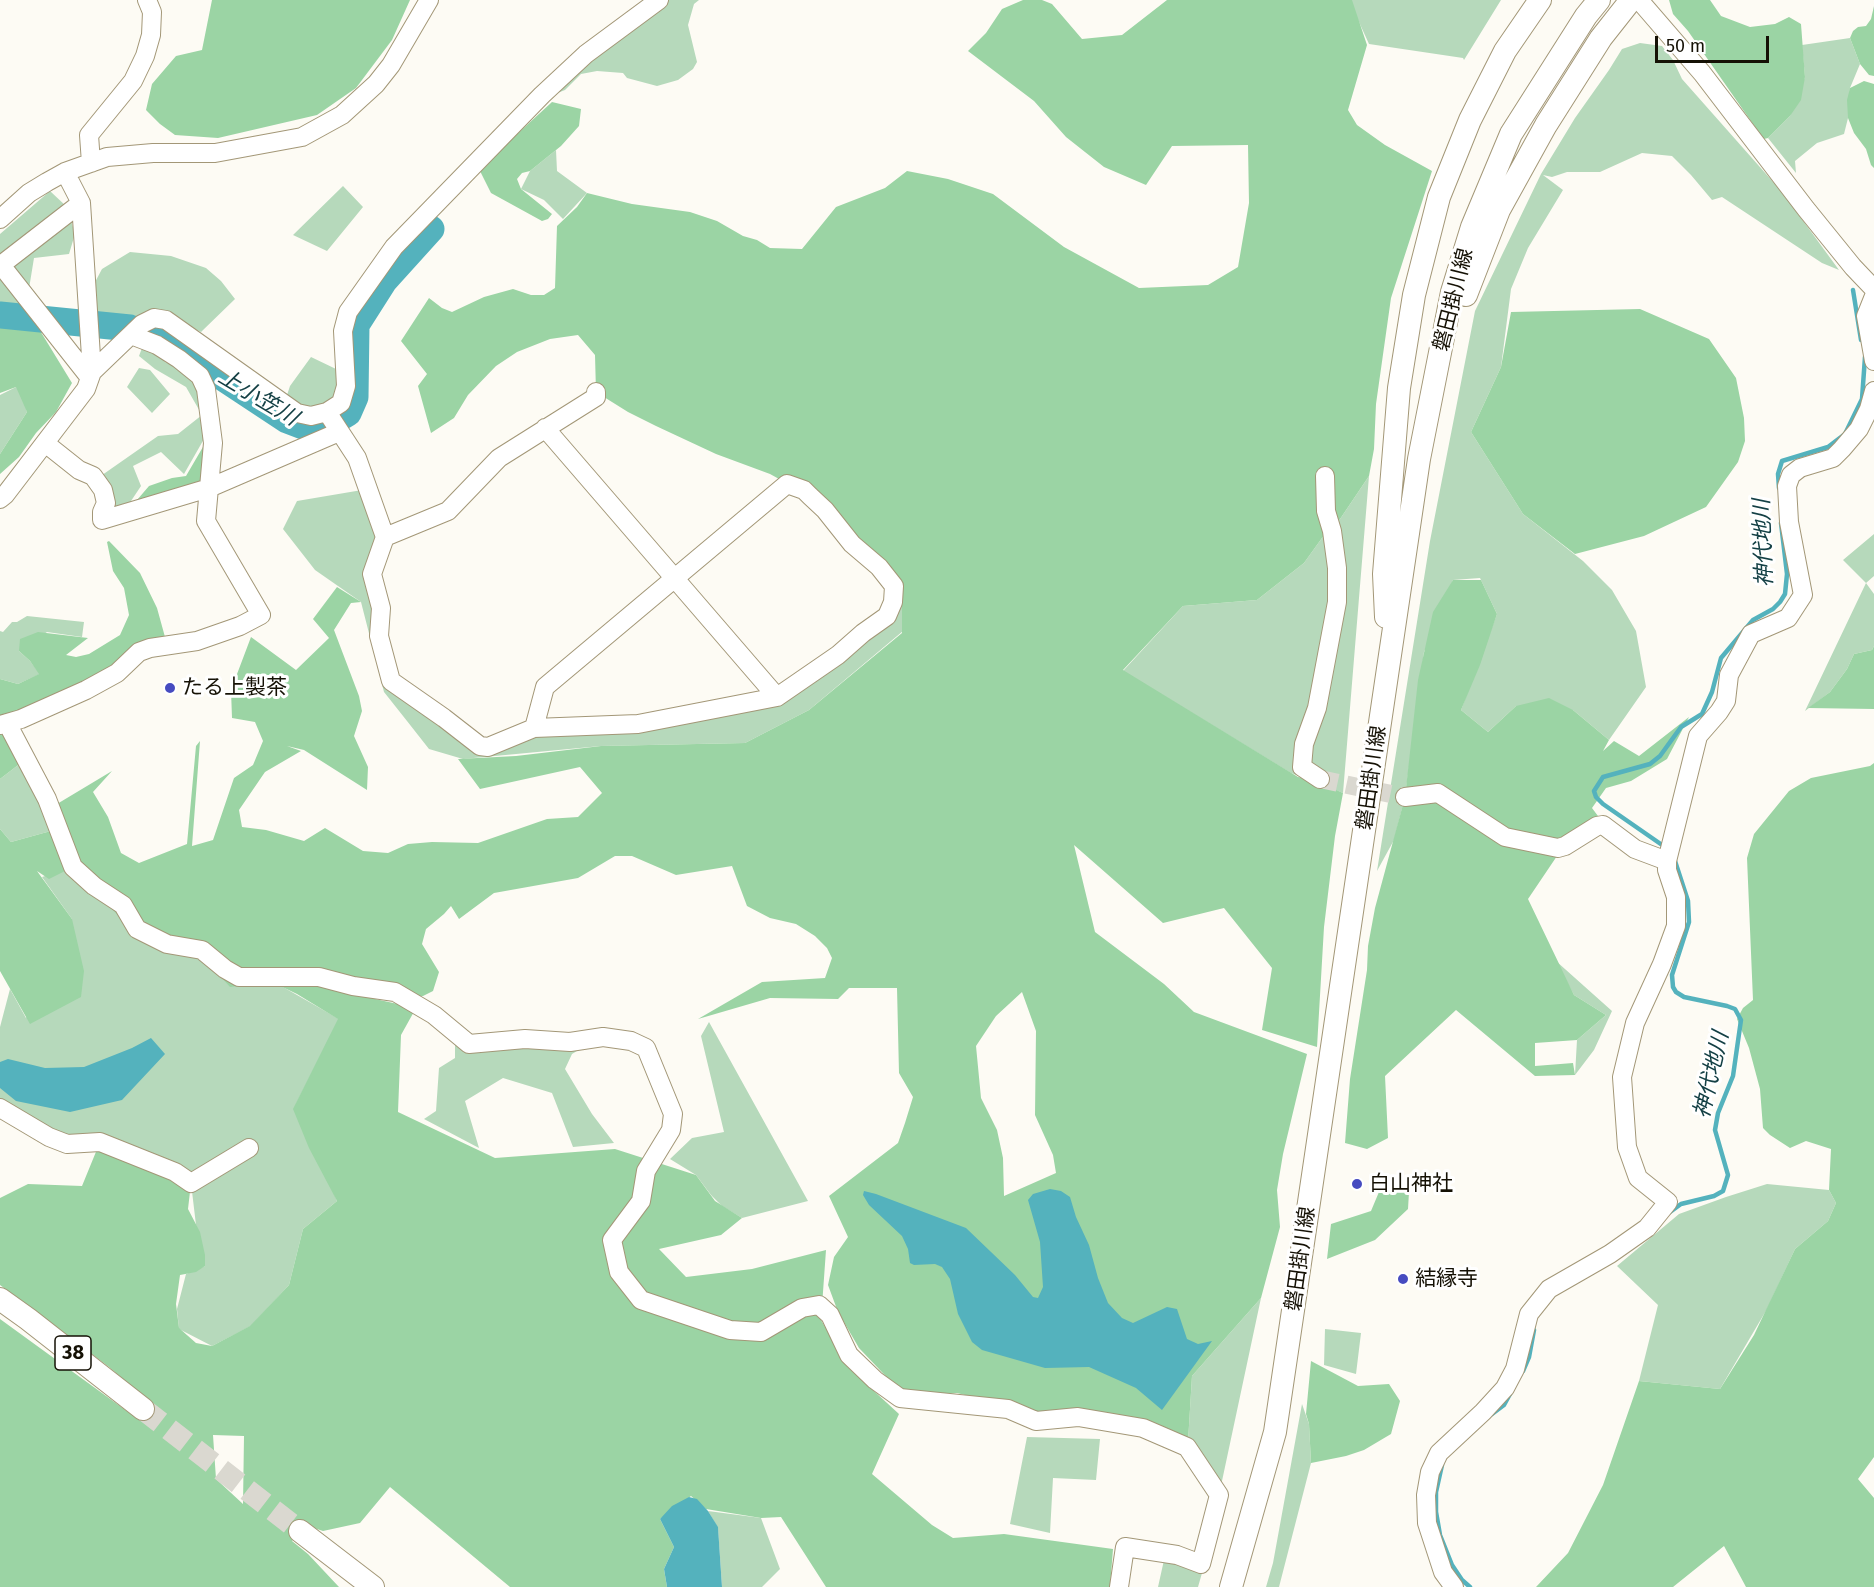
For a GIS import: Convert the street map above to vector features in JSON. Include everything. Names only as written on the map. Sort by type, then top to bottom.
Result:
[{"type":"main road","points":[[1388,672],[1384,574],[1399,388],[1414,295],[1439,197],[1470,120],[1505,51],[1540,0]]},
{"type":"main road","points":[[1419,459],[1436,415],[1451,343],[1469,285],[1499,210],[1546,124],[1601,38],[1631,0]]},
{"type":"main road","name":"磐田掛川線","points":[[1231,1587],[1275,1432],[1419,459],[1452,292],[1472,227],[1511,134],[1592,8]]},
{"type":"main road","name":"38","points":[[0,1299],[143,1409]]},
{"type":"main road","points":[[300,1531],[373,1587]]},
{"type":"street","points":[[91,163],[89,135],[133,81],[145,56],[151,35],[152,12],[147,0]]},
{"type":"street","points":[[0,219],[28,193],[65,172],[107,157],[153,153],[215,153],[302,137],[342,115],[376,84],[391,65],[429,0]]},
{"type":"street","points":[[45,443],[79,470],[93,476],[103,490],[106,503],[102,512],[102,520],[209,488],[333,422],[346,386],[344,331],[348,312],[394,247],[579,61],[659,0]]},
{"type":"street","points":[[1639,0],[1702,73],[1806,209],[1874,289]]},
{"type":"street","points":[[0,500],[86,389],[91,375],[81,203],[65,172]]},
{"type":"street","points":[[81,203],[1,266],[91,375]]},
{"type":"street","points":[[1874,296],[1866,316],[1874,360]]},
{"type":"street","points":[[91,375],[132,333],[154,318],[166,320],[297,413],[333,422],[357,458],[386,537],[372,574],[381,608],[379,636],[391,681],[480,746],[488,747],[534,728],[638,724],[777,697],[838,655],[887,616],[893,603],[894,586],[879,567],[852,544],[825,510],[804,490],[787,484],[545,687],[534,728]]},
{"type":"street","points":[[132,333],[179,359],[200,376],[206,389],[213,443],[206,521],[261,615],[240,626],[197,641],[150,648],[139,652],[117,673],[86,690],[21,719],[3,724],[46,799],[73,867],[94,886],[123,905],[138,929],[167,944],[202,950],[238,977],[319,977],[353,986],[395,992],[434,1015],[469,1044],[525,1039],[570,1042],[603,1037],[631,1041],[646,1048],[673,1114],[671,1130],[646,1172],[640,1201],[612,1240],[619,1272],[641,1300],[730,1330],[761,1332],[802,1308],[819,1305],[830,1315],[849,1355],[875,1380],[900,1398],[1008,1409],[1036,1421],[1078,1417],[1143,1428],[1187,1447],[1219,1495],[1201,1564],[1177,1555],[1125,1547],[1119,1587]]},
{"type":"street","points":[[1454,1587],[1443,1572],[1427,1523],[1426,1495],[1430,1472],[1439,1453],[1505,1388],[1515,1369],[1529,1314],[1549,1289],[1610,1254],[1647,1228],[1668,1202],[1638,1178],[1627,1147],[1622,1077],[1635,1023],[1662,964],[1676,926],[1676,897],[1667,870],[1698,736],[1726,701],[1729,675],[1751,634],[1788,618],[1803,595],[1789,522],[1787,486],[1791,475],[1800,468],[1833,458],[1842,449],[1860,429],[1869,410],[1874,390]]},
{"type":"street","points":[[386,537],[447,511],[499,458],[596,397],[596,392]]},
{"type":"street","points":[[545,428],[777,697]]},
{"type":"street","points":[[1320,779],[1302,767],[1304,744],[1317,708],[1336,602],[1337,568],[1332,531],[1326,511],[1325,476]]},
{"type":"street","points":[[1405,797],[1438,793],[1505,837],[1558,848],[1597,826],[1603,825],[1635,849],[1669,855]]},
{"type":"street","points":[[0,1108],[49,1137],[67,1144],[100,1142],[175,1172],[190,1183],[249,1148]]},
{"type":"green space","points":[[212,0],[410,0],[392,40],[356,88],[317,115],[218,138],[175,135],[146,110],[152,84],[176,56],[202,50]]},
{"type":"green space","points":[[663,0],[699,0],[694,4],[688,25],[697,62],[693,69],[678,80],[657,86],[627,78],[623,73],[597,71],[581,74],[565,90],[555,94],[565,76]]},
{"type":"green space","points":[[1023,0],[1042,0],[1052,4],[1082,39],[1122,35],[1167,0],[1352,0],[1367,45],[1348,110],[1357,125],[1385,145],[1432,171],[1391,298],[1376,404],[1374,449],[1369,476],[1332,531],[1322,538],[1304,563],[1257,600],[1183,606],[1123,670],[1298,777],[1311,779],[1343,793],[1335,836],[1324,927],[1317,1047],[1262,1030],[1272,968],[1224,908],[1163,923],[1074,845],[1095,932],[1164,984],[1194,1012],[1307,1054],[1283,1154],[1277,1190],[1280,1227],[1261,1298],[1192,1376],[1188,1442],[1041,1414],[957,1393],[921,1396],[898,1389],[859,1348],[838,1312],[828,1285],[834,1257],[848,1237],[829,1196],[898,1143],[905,1123],[913,1097],[899,1073],[897,988],[849,988],[838,999],[770,998],[698,1019],[762,982],[825,978],[832,958],[827,948],[815,936],[796,924],[770,918],[747,906],[732,866],[676,875],[632,856],[615,856],[578,878],[494,893],[459,919],[451,906],[426,929],[422,944],[439,972],[433,991],[423,996],[375,999],[416,1008],[401,1035],[398,1112],[495,1158],[615,1149],[696,1175],[715,1201],[742,1218],[721,1235],[659,1249],[686,1277],[752,1269],[826,1250],[821,1320],[850,1369],[899,1414],[872,1474],[932,1525],[953,1538],[1004,1534],[1113,1549],[1110,1587],[826,1587],[781,1517],[761,1518],[706,1509],[691,1496],[660,1519],[674,1547],[664,1569],[667,1587],[510,1587],[390,1487],[360,1523],[323,1531],[305,1525],[292,1541],[308,1554],[339,1587],[0,1587],[0,1319],[135,1417],[149,1401],[109,1367],[0,1285],[0,1198],[28,1184],[82,1186],[100,1142],[191,1183],[188,1209],[200,1232],[205,1266],[196,1272],[180,1275],[176,1304],[179,1328],[196,1343],[212,1346],[250,1326],[289,1285],[303,1229],[337,1201],[309,1148],[293,1109],[338,1019],[272,982],[230,987],[197,950],[139,938],[73,867],[49,879],[37,871],[72,919],[84,971],[81,997],[30,1024],[0,971],[0,829],[11,842],[58,829],[57,804],[112,771],[93,792],[108,817],[121,853],[139,863],[187,844],[196,746],[200,741],[192,846],[213,840],[234,778],[253,765],[263,741],[255,722],[232,718],[231,690],[251,637],[296,670],[329,638],[313,619],[337,587],[361,602],[351,603],[334,630],[359,696],[362,711],[354,736],[368,767],[367,790],[304,750],[287,746],[301,751],[265,772],[239,810],[242,827],[266,830],[304,841],[325,828],[363,851],[388,853],[408,844],[478,843],[547,819],[578,817],[602,793],[580,767],[480,789],[458,759],[516,756],[601,746],[745,743],[809,710],[902,633],[902,592],[790,485],[770,474],[716,454],[656,426],[596,392],[595,355],[578,335],[550,339],[517,352],[496,366],[468,395],[454,418],[431,433],[418,386],[427,374],[401,341],[429,298],[452,312],[484,297],[513,289],[531,295],[544,295],[555,288],[557,226],[577,207],[587,193],[632,204],[690,212],[717,221],[770,248],[802,249],[836,207],[885,188],[907,171],[948,179],[993,194],[1064,247],[1139,288],[1208,285],[1238,267],[1249,203],[1248,145],[1172,146],[1146,185],[1104,167],[1066,137],[1034,101],[968,51],[986,33],[1002,9]],"holes":[[[1022,992],[1036,1031],[1035,1115],[1053,1155],[1056,1173],[1004,1196],[1003,1158],[997,1130],[981,1098],[976,1046],[996,1016]],[[213,1435],[244,1436],[243,1504],[216,1479]]]},
{"type":"green space","points":[[1349,0],[1501,0],[1464,60],[1463,58],[1369,44]]},
{"type":"green space","points":[[1669,0],[1710,0],[1721,16],[1750,27],[1775,24],[1789,17],[1801,24],[1805,77],[1801,100],[1790,116],[1768,138],[1764,139],[1760,134],[1688,31],[1673,14]]},
{"type":"green space","points":[[1874,6],[1874,76],[1869,75],[1860,64],[1850,38],[1858,27],[1866,26],[1871,19]]},
{"type":"green space","points":[[1850,38],[1860,64],[1850,88],[1848,118],[1844,134],[1817,143],[1795,161],[1796,173],[1768,138],[1790,116],[1805,77],[1802,45]]},
{"type":"green space","points":[[1640,43],[1662,46],[1673,60],[1682,79],[1782,192],[1839,270],[1822,263],[1722,197],[1712,200],[1672,156],[1642,153],[1600,172],[1567,172],[1552,177],[1543,175],[1563,190],[1528,248],[1511,289],[1501,367],[1471,432],[1523,514],[1583,561],[1612,590],[1636,631],[1646,687],[1609,740],[1573,710],[1516,706],[1488,732],[1461,710],[1497,614],[1480,578],[1453,580],[1424,652],[1405,797],[1394,840],[1377,871],[1430,541],[1475,311],[1541,174],[1575,118],[1622,49]]},
{"type":"green space","points":[[1864,81],[1874,84],[1874,168],[1848,118],[1847,100],[1850,88]]},
{"type":"green space","points":[[552,102],[581,109],[579,126],[561,146],[530,171],[522,173],[517,179],[521,189],[552,214],[548,219],[542,221],[491,193],[479,169]]},
{"type":"green space","points":[[556,150],[557,171],[587,193],[563,219],[544,200],[521,189],[530,171]]},
{"type":"green space","points":[[343,186],[363,207],[327,251],[293,235]]},
{"type":"green space","points":[[50,191],[67,207],[75,234],[69,254],[34,258],[26,307],[0,316],[0,234]]},
{"type":"green space","points":[[130,252],[171,256],[206,268],[221,281],[235,299],[201,332],[158,311],[126,322],[96,314],[94,284],[102,269]]},
{"type":"green space","points":[[1640,309],[1709,339],[1736,378],[1744,418],[1745,441],[1738,462],[1706,507],[1644,536],[1575,554],[1523,514],[1471,432],[1501,367],[1511,312]]},
{"type":"green space","points":[[0,322],[39,329],[72,383],[56,412],[36,433],[19,457],[0,474],[0,454],[27,412],[16,387],[0,393]]},
{"type":"green space","points":[[142,348],[159,352],[165,362],[188,372],[197,382],[208,432],[184,474],[161,452],[133,466],[141,486],[131,501],[169,498],[107,518],[95,480],[158,436],[178,434],[202,415],[186,387],[155,369],[139,356]]},
{"type":"green space","points":[[311,357],[336,369],[339,367],[343,387],[332,402],[323,408],[302,405],[286,398],[290,386]]},
{"type":"green space","points":[[139,368],[150,370],[170,394],[152,413],[127,387]]},
{"type":"green space","points":[[20,385],[27,412],[0,454],[0,395]]},
{"type":"green space","points":[[207,440],[207,485],[137,500],[149,486],[186,476]]},
{"type":"green space","points":[[1369,476],[1343,793],[1291,773],[1123,671],[1183,606],[1257,600],[1304,563],[1322,538],[1332,531]]},
{"type":"green space","points":[[368,489],[385,537],[370,574],[391,681],[480,746],[534,728],[638,724],[777,697],[879,622],[902,592],[903,631],[809,710],[745,743],[601,746],[463,759],[429,749],[384,692],[361,602],[315,570],[283,529],[297,501]]},
{"type":"green space","points":[[1874,534],[1874,576],[1866,583],[1843,560]]},
{"type":"green space","points":[[109,541],[140,573],[157,608],[165,637],[117,673],[0,723],[0,679],[18,684],[39,674],[19,651],[20,639],[38,632],[88,638],[66,655],[76,657],[89,654],[120,635],[129,615],[124,588],[113,571],[107,542]]},
{"type":"green space","points":[[1453,580],[1481,580],[1497,614],[1480,665],[1461,710],[1488,732],[1516,706],[1549,698],[1573,710],[1609,740],[1603,751],[1614,741],[1639,756],[1689,717],[1667,759],[1631,781],[1606,788],[1592,808],[1601,820],[1557,856],[1528,899],[1574,995],[1606,1015],[1577,1040],[1535,1043],[1535,1066],[1573,1063],[1575,1075],[1535,1076],[1456,1010],[1385,1076],[1388,1138],[1367,1149],[1345,1143],[1350,1079],[1367,970],[1368,946],[1375,908],[1405,797],[1418,680],[1433,612]]},
{"type":"green space","points":[[1866,583],[1874,594],[1874,646],[1872,650],[1854,654],[1847,669],[1830,692],[1805,711]]},
{"type":"green space","points":[[27,616],[84,622],[82,637],[47,632],[19,651],[40,674],[18,684],[0,679],[0,631],[3,632],[12,622],[17,622]]},
{"type":"green space","points":[[1874,646],[1874,709],[1808,708],[1830,692],[1847,669],[1854,654],[1872,650]]},
{"type":"green space","points":[[0,729],[26,759],[0,779]]},
{"type":"green space","points":[[26,759],[58,829],[11,842],[0,829],[0,779]]},
{"type":"green space","points":[[1874,763],[1874,1457],[1858,1479],[1874,1498],[1874,1587],[1746,1587],[1724,1546],[1673,1587],[1536,1587],[1568,1553],[1603,1485],[1639,1381],[1720,1389],[1754,1335],[1795,1249],[1828,1221],[1836,1203],[1829,1190],[1831,1149],[1806,1141],[1790,1148],[1763,1128],[1760,1089],[1749,1048],[1737,1019],[1743,1008],[1753,1000],[1747,858],[1754,834],[1789,791],[1811,778],[1870,766]]},
{"type":"green space","points":[[73,867],[339,1019],[296,1104],[337,1201],[303,1229],[289,1285],[251,1326],[212,1346],[179,1329],[177,1309],[186,1274],[205,1266],[196,1225],[191,1183],[79,1144],[0,1108],[0,1027],[10,989],[26,1018],[72,919],[42,877]]},
{"type":"green space","points":[[1556,961],[1612,1011],[1594,1050],[1575,1075],[1577,1040],[1606,1015],[1574,995]]},
{"type":"green space","points":[[709,1022],[808,1201],[742,1218],[722,1206],[696,1175],[670,1159],[692,1138],[724,1132],[701,1036]]},
{"type":"green space","points":[[592,1042],[572,1054],[565,1069],[592,1114],[614,1143],[573,1147],[552,1093],[503,1078],[465,1101],[479,1148],[424,1119],[436,1111],[439,1068],[455,1058],[455,1044]]},
{"type":"green space","points":[[1391,1179],[1409,1192],[1408,1209],[1375,1240],[1327,1259],[1331,1224],[1371,1211],[1384,1180]]},
{"type":"green space","points":[[1767,1184],[1829,1190],[1836,1203],[1828,1221],[1795,1249],[1767,1309],[1720,1389],[1639,1381],[1658,1305],[1617,1266],[1679,1214]]},
{"type":"green space","points":[[1261,1298],[1219,1495],[1188,1442],[1192,1376]]},
{"type":"green space","points":[[1325,1329],[1361,1333],[1356,1374],[1324,1365]]},
{"type":"green space","points":[[1311,1361],[1358,1386],[1389,1384],[1400,1401],[1391,1434],[1364,1450],[1311,1463],[1309,1424],[1306,1414]]},
{"type":"green space","points":[[1302,1404],[1309,1424],[1311,1463],[1279,1587],[1266,1587],[1273,1563]]},
{"type":"green space","points":[[1027,1437],[1100,1439],[1096,1480],[1053,1478],[1050,1533],[1010,1524]]},
{"type":"green space","points":[[708,1511],[761,1518],[780,1569],[762,1587],[722,1587],[718,1528]]},
{"type":"green space","points":[[1164,1560],[1176,1560],[1202,1573],[1198,1587],[1158,1587]]},
{"type":"water","points":[[151,1038],[165,1054],[122,1100],[70,1112],[16,1101],[0,1088],[0,1062],[8,1059],[45,1068],[84,1067]]},
{"type":"water","points":[[1050,1189],[1061,1191],[1070,1197],[1108,1303],[1122,1318],[1133,1323],[1167,1307],[1177,1309],[1187,1339],[1198,1344],[1212,1341],[1162,1410],[1136,1388],[1089,1367],[1045,1368],[982,1350],[972,1342],[958,1314],[950,1279],[942,1267],[935,1264],[914,1265],[910,1263],[908,1249],[902,1236],[869,1205],[863,1195],[864,1191],[876,1194],[966,1228],[1015,1275],[1033,1297],[1038,1298],[1043,1287],[1040,1242],[1028,1200],[1033,1194]]},
{"type":"water","points":[[689,1497],[697,1499],[718,1527],[722,1587],[667,1587],[664,1569],[674,1547],[660,1519],[672,1506]]},
{"type":"waterway","name":"上小笠川","points":[[0,315],[130,328],[172,344],[287,420],[308,428],[328,425],[348,413],[355,397],[356,325],[384,281],[431,229]]},
{"type":"waterway","points":[[1853,290],[1861,340]]},
{"type":"waterway","points":[[1779,488],[1778,474],[1782,461],[1828,447],[1845,434],[1862,399],[1865,357]]},
{"type":"waterway","name":"神代地川","points":[[1665,847],[1603,804],[1594,791],[1603,777],[1650,764],[1660,756],[1681,727],[1702,714],[1712,692],[1721,658],[1753,620],[1773,609],[1785,594],[1787,574],[1781,523]]},
{"type":"waterway","name":"神代地川","points":[[1670,1212],[1681,1204],[1714,1196],[1723,1191],[1728,1175],[1715,1130],[1718,1113],[1733,1076],[1741,1020],[1735,1009],[1684,997],[1673,987],[1672,975],[1689,922],[1688,901],[1674,858]]},
{"type":"waterway","name":"神代地川","points":[[1523,1371],[1529,1357],[1534,1330]]},
{"type":"waterway","name":"神代地川","points":[[1492,1414],[1504,1405],[1510,1394]]},
{"type":"waterway","name":"神代地川","points":[[1442,1465],[1436,1492],[1436,1512],[1440,1535],[1452,1565],[1470,1587]]},
{"type":"tunnel","points":[[1320,779],[1405,797]]},
{"type":"tunnel","points":[[143,1409],[300,1531]]},
{"type":"place","name":"たる上製茶","points":[[170,688]]},
{"type":"place","name":"白山神社","points":[[1357,1184]]},
{"type":"place","name":"結縁寺","points":[[1403,1279]]}]
